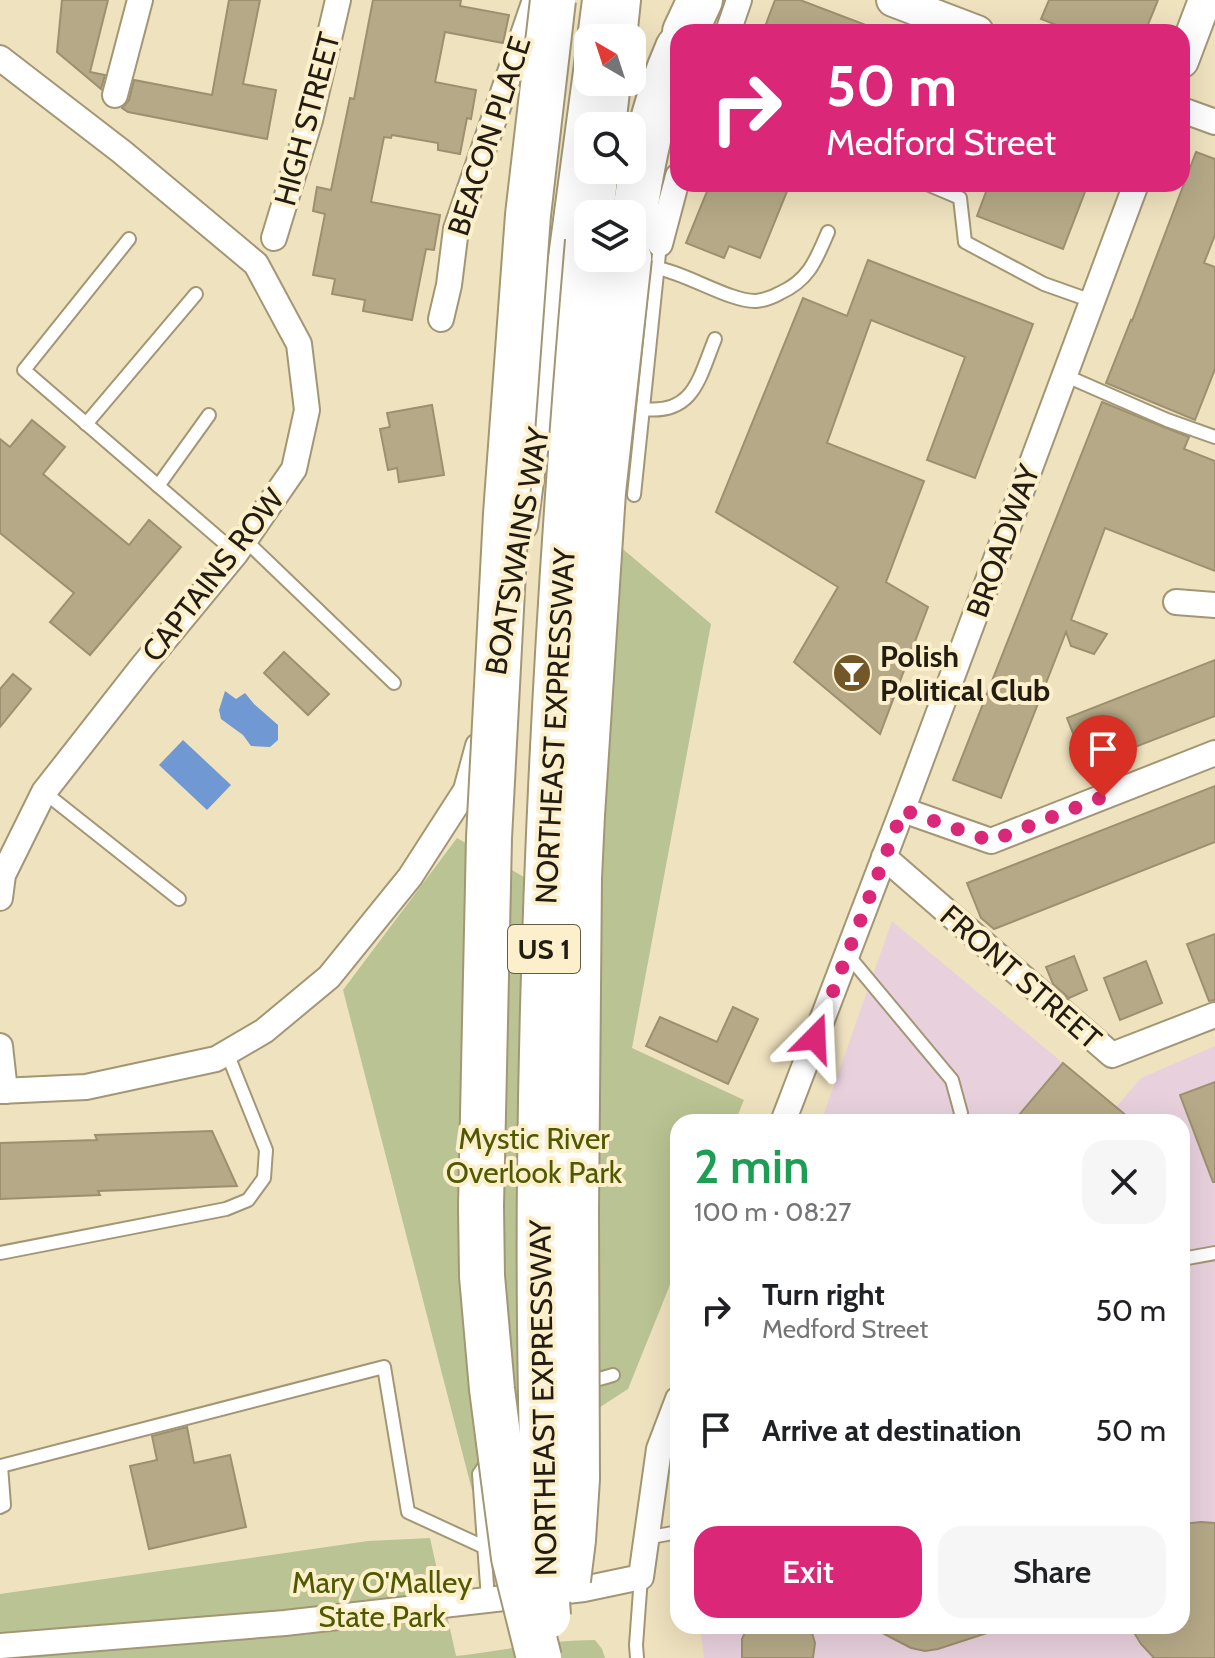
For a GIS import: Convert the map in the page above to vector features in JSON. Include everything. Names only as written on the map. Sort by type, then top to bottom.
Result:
[{"type":"highway","points":[[539,1658],[514,1558],[491,1374],[482,1276],[481,1206],[488,853],[505,528],[528,215],[553,0]]},
{"type":"highway","points":[[614,24],[617,0]]},
{"type":"highway","points":[[689,24],[700,0]]},
{"type":"highway","points":[[638,200],[651,123],[670,70]]},
{"type":"highway","name":"NORTHEAST EXPRESSWAY","points":[[553,1658],[544,1544],[539,1322],[543,951],[567,500],[585,272]]},
{"type":"highway","name":"NORTHEAST EXPRESSWAY","points":[[553,1658],[545,1552],[540,1318],[544,954],[563,571],[587,272]]},
{"type":"highway","points":[[553,1658],[573,1540],[577,1479],[576,1180],[582,815],[603,492],[641,272]]},
{"type":"street","points":[[115,95],[140,0]]},
{"type":"street","name":"HIGH STREET","points":[[274,238],[310,120],[338,0]]},
{"type":"street","name":"BEACON PLACE","points":[[441,319],[456,229],[535,0]]},
{"type":"street","points":[[592,24],[595,0]]},
{"type":"street","points":[[731,24],[739,0]]},
{"type":"street","points":[[893,0],[956,24]]},
{"type":"street","points":[[1190,40],[1205,0]]},
{"type":"street","name":"CAPTAINS ROW","points":[[0,58],[122,152],[256,264],[299,344],[307,410],[294,469],[241,547],[44,792],[3,875],[0,898]]},
{"type":"street","name":"BOATSWAINS WAY","points":[[2,1091],[86,1087],[216,1059],[264,1031],[329,977],[410,877],[466,790],[513,610],[583,96]]},
{"type":"street","points":[[1190,113],[1215,122]]},
{"type":"street","points":[[646,249],[671,192]]},
{"type":"street","name":"BROADWAY","points":[[786,1114],[1133,192]]},
{"type":"street","points":[[1176,602],[1215,605]]},
{"type":"street","points":[[903,810],[991,841],[1215,753]]},
{"type":"street","name":"FRONT STREET","points":[[884,857],[1112,1055],[1215,1015]]},
{"type":"street","points":[[0,1046],[2,1091]]},
{"type":"street","points":[[0,1646],[285,1623],[584,1589],[641,1577],[659,1449],[670,1420]]},
{"type":"lane","points":[[946,192],[960,198],[965,242],[1044,284],[1092,301]]},
{"type":"lane","points":[[646,252],[675,272],[738,298],[758,301],[789,288],[809,273],[828,232]]},
{"type":"lane","points":[[129,239],[24,370],[158,486],[241,547],[394,683]]},
{"type":"lane","points":[[634,495],[643,409],[645,272]]},
{"type":"lane","points":[[86,424],[196,294]]},
{"type":"lane","points":[[643,409],[665,410],[682,402],[694,388],[715,339]]},
{"type":"lane","points":[[1064,375],[1167,420],[1215,437]]},
{"type":"lane","points":[[158,486],[209,415]]},
{"type":"lane","points":[[44,792],[179,899]]},
{"type":"lane","points":[[847,954],[952,1080],[961,1114]]},
{"type":"lane","points":[[0,1253],[226,1209],[248,1200],[264,1178],[266,1150],[227,1053]]},
{"type":"lane","points":[[1190,1258],[1215,1253]]},
{"type":"lane","points":[[0,1507],[4,1505],[1,1466],[384,1367],[408,1512],[484,1547]]},
{"type":"lane","points":[[561,1391],[613,1375]]},
{"type":"lane","points":[[525,1411],[534,1399],[548,1395]]},
{"type":"lane","points":[[488,1599],[479,1474],[507,1436]]},
{"type":"lane","points":[[646,1538],[670,1534]]},
{"type":"lane","points":[[637,1658],[641,1577]]},
{"type":"shaded area","points":[[892,921],[1116,1107],[1141,1078],[1215,1046],[1215,1658],[704,1658],[701,1634],[1190,1634],[1190,1114],[824,1114]]},
{"type":"green space","name":"Mystic River Overlook Park","points":[[617,544],[711,624],[632,1048],[744,1100],[738,1114],[670,1114],[670,1285],[628,1389],[472,1490],[343,990],[457,838],[598,920]]},
{"type":"green space","name":"Mary O'Malley State Park","points":[[430,1538],[456,1656],[595,1640],[605,1658],[0,1658],[0,1594],[368,1541]]},
{"type":"water","points":[[225,691],[236,699],[245,693],[278,725],[278,740],[270,747],[251,746],[243,735],[221,719],[219,710]]},
{"type":"water","points":[[183,740],[231,785],[207,810],[159,765]]},
{"type":"building","points":[[62,0],[108,0],[90,72],[105,75],[101,89],[57,52]]},
{"type":"building","points":[[229,0],[260,0],[243,84],[276,90],[267,139],[128,112],[122,108],[129,100],[134,80],[212,95]]},
{"type":"building","points":[[373,0],[461,0],[460,6],[509,15],[503,43],[445,32],[435,82],[476,90],[460,154],[438,150],[438,143],[392,135],[391,138],[384,137],[371,202],[440,215],[434,250],[426,249],[412,320],[363,311],[365,300],[332,294],[335,279],[313,275],[325,214],[313,211],[317,187],[331,190],[350,98],[354,99]]},
{"type":"building","points":[[775,0],[800,0],[863,24],[766,24]]},
{"type":"building","points":[[1049,0],[1158,0],[1148,24],[1054,24],[1041,19]]},
{"type":"building","points":[[1196,152],[1215,159],[1215,235],[1204,263],[1215,267],[1215,369],[1195,420],[1106,383],[1181,192],[1190,192],[1190,168]]},
{"type":"building","points":[[707,192],[787,192],[760,258],[729,246],[724,258],[686,243]]},
{"type":"building","points":[[986,192],[1085,192],[1063,249],[977,216]]},
{"type":"building","points":[[868,260],[1033,324],[975,478],[927,460],[965,357],[871,320],[827,443],[924,481],[886,582],[928,607],[880,734],[794,662],[838,587],[716,512],[803,298],[847,316]]},
{"type":"building","points":[[1102,402],[1189,437],[1184,449],[1215,461],[1215,571],[1105,528],[1071,620],[1107,634],[1094,654],[1071,646],[1066,632],[1001,798],[953,780]]},
{"type":"building","points":[[432,405],[444,475],[399,482],[397,468],[388,470],[380,429],[390,427],[387,413]]},
{"type":"building","points":[[32,420],[65,447],[43,474],[129,545],[149,520],[181,547],[90,655],[50,622],[74,593],[0,533],[0,439],[10,447]]},
{"type":"building","points":[[284,652],[329,694],[308,715],[264,673]]},
{"type":"building","points":[[1215,660],[1215,716],[1086,766],[1067,718]]},
{"type":"building","points":[[13,674],[31,689],[0,727],[0,689]]},
{"type":"building","points":[[1215,786],[1215,842],[994,929],[981,918],[967,883]]},
{"type":"building","points":[[1215,934],[1215,1000],[1209,1001],[1187,944]]},
{"type":"building","points":[[1074,956],[1087,990],[1069,998],[1053,984],[1046,967]]},
{"type":"building","points":[[1146,961],[1162,1003],[1120,1020],[1104,978]]},
{"type":"building","points":[[733,1007],[758,1019],[728,1084],[646,1046],[660,1017],[717,1042]]},
{"type":"building","points":[[1063,1063],[1124,1114],[1020,1114]]},
{"type":"building","points":[[1215,1082],[1215,1182],[1190,1121],[1190,1114],[1187,1114],[1180,1095]]},
{"type":"building","points":[[212,1131],[237,1186],[98,1191],[100,1195],[0,1199],[0,1143],[97,1140],[95,1135]]},
{"type":"building","points":[[187,1427],[194,1463],[230,1455],[246,1527],[149,1549],[130,1466],[157,1460],[152,1436]]},
{"type":"building","points":[[1190,1523],[1215,1523],[1215,1658],[1154,1658],[1135,1634],[1190,1634]]},
{"type":"building","points":[[744,1634],[812,1634],[815,1643],[813,1658],[742,1658]]},
{"type":"building","points":[[884,1634],[984,1634],[938,1649],[925,1651],[911,1648]]},
{"type":"place","name":"Polish Political Club","points":[[852,673]]},
{"type":"route","points":[[815,1038],[903,810],[991,841],[1103,797]]}]
